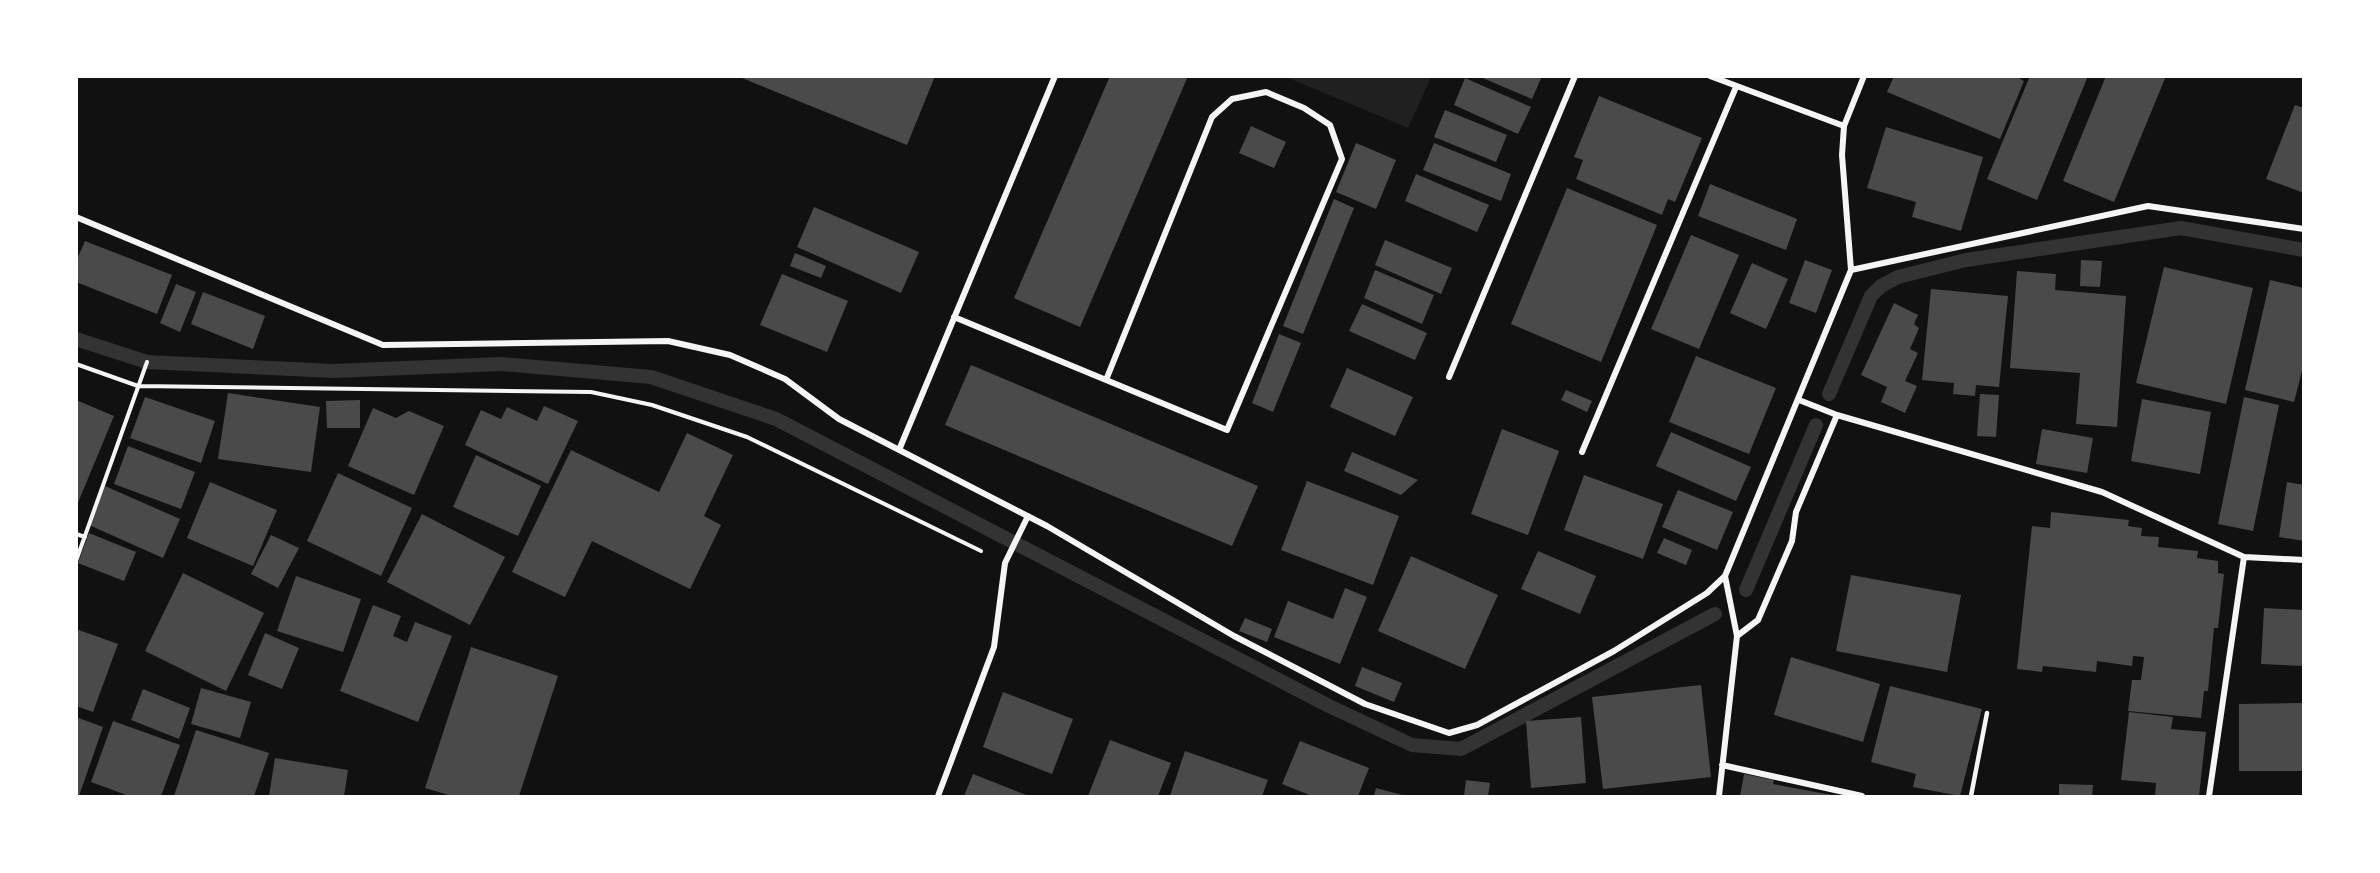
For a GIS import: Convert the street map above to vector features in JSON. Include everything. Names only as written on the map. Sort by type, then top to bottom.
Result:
[{"type":"street","points":[[899,450],[1055,76]]},
{"type":"street","points":[[1449,377],[1575,76]]},
{"type":"street","points":[[1710,76],[1844,126]]},
{"type":"street","points":[[76,217],[383,345],[668,341],[730,355],[785,379],[839,419],[1028,516],[1234,636],[1365,704],[1449,733],[1477,725],[1614,651],[1707,593],[1725,576],[1851,270],[1842,155],[1844,126],[1864,76]]},
{"type":"street","points":[[1582,452],[1736,87]]},
{"type":"street","points":[[954,316],[1106,380],[1227,430],[1342,159],[1330,125],[1304,108],[1266,92],[1232,99],[1212,117],[1106,380]]},
{"type":"street","points":[[1851,270],[2148,206],[2304,229]]},
{"type":"street","points":[[1799,400],[1837,415],[2102,492],[2244,557],[2304,560]]},
{"type":"street","points":[[1737,636],[1758,620],[1792,540],[1796,512],[1837,415]]},
{"type":"street","points":[[938,796],[994,647],[1005,563],[1028,516]]},
{"type":"street","points":[[2209,796],[2244,557]]},
{"type":"street","points":[[1719,796],[1737,636],[1725,576]]},
{"type":"street","points":[[1722,765],[1862,796]]},
{"type":"lane","points":[[1971,796],[1987,713]]},
{"type":"path","points":[[76,561],[147,362]]},
{"type":"path","points":[[76,364],[138,386],[591,392],[652,405],[747,437],[1005,563]]},
{"type":"path","points":[[76,534],[85,537]]},
{"type":"shaded area","points":[[1286,77],[1431,77],[1408,128]]},
{"type":"building","points":[[737,76],[935,76],[907,145]]},
{"type":"building","points":[[1110,76],[1188,76],[1080,327],[1014,298]]},
{"type":"building","points":[[1478,76],[1542,76],[1532,99]]},
{"type":"building","points":[[1894,76],[2015,76],[2024,81],[2000,139],[1887,92]]},
{"type":"building","points":[[2030,76],[2088,76],[2037,200],[1987,179]]},
{"type":"building","points":[[2106,76],[2166,76],[2114,202],[2063,181]]},
{"type":"building","points":[[1465,78],[1531,107],[1518,134],[1454,105]]},
{"type":"building","points":[[1599,96],[1702,138],[1675,202],[1668,199],[1662,215],[1576,179],[1583,160],[1574,157]]},
{"type":"building","points":[[2295,105],[2304,108],[2304,193],[2266,179]]},
{"type":"building","points":[[1445,110],[1507,135],[1496,162],[1434,137]]},
{"type":"building","points":[[1251,126],[1286,142],[1274,168],[1239,153]]},
{"type":"building","points":[[1886,127],[1983,157],[1961,231],[1912,217],[1916,202],[1867,188]]},
{"type":"building","points":[[1356,143],[1396,160],[1376,209],[1336,192]]},
{"type":"building","points":[[1434,143],[1511,174],[1501,201],[1423,170]]},
{"type":"building","points":[[1416,174],[1489,205],[1477,232],[1405,201]]},
{"type":"building","points":[[1710,184],[1797,219],[1786,250],[1698,216]]},
{"type":"building","points":[[1567,188],[1657,225],[1601,362],[1511,324]]},
{"type":"building","points":[[1334,199],[1354,208],[1303,334],[1283,326]]},
{"type":"building","points":[[814,207],[919,252],[901,293],[797,247]]},
{"type":"building","points":[[1691,235],[1739,255],[1699,349],[1651,329]]},
{"type":"building","points":[[1385,240],[1452,268],[1441,294],[1375,265]]},
{"type":"building","points":[[85,241],[172,275],[157,314],[76,282],[76,262]]},
{"type":"building","points":[[795,253],[826,266],[821,278],[790,266]]},
{"type":"building","points":[[1805,260],[1832,270],[1816,313],[1789,303]]},
{"type":"building","points":[[2081,260],[2102,261],[2100,287],[2080,286]]},
{"type":"building","points":[[1752,263],[1788,279],[1766,329],[1730,313]]},
{"type":"building","points":[[2164,267],[2253,288],[2226,404],[2136,383]]},
{"type":"building","points":[[1375,270],[1434,295],[1422,324],[1364,298]]},
{"type":"building","points":[[2017,271],[2056,274],[2055,290],[2126,296],[2117,427],[2076,424],[2080,373],[2010,368]]},
{"type":"building","points":[[782,274],[848,301],[827,352],[760,325]]},
{"type":"building","points":[[2270,280],[2304,288],[2304,363],[2294,402],[2245,390]]},
{"type":"building","points":[[176,284],[196,292],[180,332],[160,323]]},
{"type":"building","points":[[1931,289],[2008,296],[1999,387],[1976,385],[1975,396],[1953,394],[1954,383],[1922,380]]},
{"type":"building","points":[[203,292],[265,316],[253,349],[191,324]]},
{"type":"building","points":[[1894,303],[1918,315],[1914,324],[1919,328],[1910,349],[1918,353],[1905,381],[1917,386],[1905,413],[1881,402],[1887,387],[1861,375]]},
{"type":"building","points":[[1362,304],[1427,333],[1415,360],[1349,331]]},
{"type":"building","points":[[1279,334],[1301,343],[1273,412],[1252,403]]},
{"type":"building","points":[[1696,356],[1776,388],[1749,454],[1669,422]]},
{"type":"building","points":[[971,365],[1258,486],[1232,546],[945,425]]},
{"type":"building","points":[[1347,368],[1413,397],[1395,436],[1330,407]]},
{"type":"building","points":[[1566,390],[1592,401],[1587,412],[1561,400]]},
{"type":"building","points":[[228,393],[320,407],[311,472],[218,459]]},
{"type":"building","points":[[1980,394],[1999,395],[1996,437],[1977,436]]},
{"type":"building","points":[[145,397],[215,421],[201,463],[130,438]]},
{"type":"building","points":[[2244,397],[2279,405],[2253,531],[2218,524]]},
{"type":"building","points":[[2142,399],[2211,412],[2200,474],[2131,461]]},
{"type":"building","points":[[76,400],[114,416],[77,505],[76,505]]},
{"type":"building","points":[[360,400],[360,428],[327,428],[326,401]]},
{"type":"building","points":[[544,406],[578,421],[548,484],[465,445],[481,410],[501,419],[507,407],[537,421]]},
{"type":"building","points":[[373,408],[396,418],[409,411],[444,426],[414,495],[348,466]]},
{"type":"building","points":[[1502,429],[1559,451],[1528,535],[1471,514]]},
{"type":"building","points":[[2042,429],[2093,438],[2087,473],[2036,464]]},
{"type":"building","points":[[1671,432],[1751,467],[1736,501],[1656,466]]},
{"type":"building","points":[[687,433],[733,455],[704,516],[721,525],[690,589],[592,541],[565,597],[512,572],[571,450],[659,492]]},
{"type":"building","points":[[128,446],[195,472],[181,509],[114,484]]},
{"type":"building","points":[[1352,452],[1418,480],[1401,495],[1344,471]]},
{"type":"building","points":[[476,455],[541,486],[518,536],[453,507]]},
{"type":"building","points":[[338,473],[412,508],[381,576],[307,541]]},
{"type":"building","points":[[1584,475],[1663,504],[1643,559],[1564,530]]},
{"type":"building","points":[[1307,481],[1399,516],[1373,585],[1281,550]]},
{"type":"building","points":[[210,482],[277,510],[253,566],[187,538]]},
{"type":"building","points":[[2287,482],[2304,485],[2304,541],[2279,537]]},
{"type":"building","points":[[105,486],[180,519],[163,558],[89,525]]},
{"type":"building","points":[[1678,490],[1733,512],[1717,550],[1662,527]]},
{"type":"building","points":[[2051,512],[2129,520],[2128,526],[2142,528],[2141,536],[2159,537],[2158,547],[2198,551],[2197,558],[2218,561],[2218,573],[2224,574],[2218,628],[2214,628],[2208,691],[2204,691],[2201,718],[2128,711],[2132,680],[2141,680],[2144,657],[2133,656],[2132,666],[2097,661],[2096,672],[2043,666],[2042,672],[2017,669],[2032,526],[2050,528]]},
{"type":"building","points":[[422,514],[505,557],[470,625],[387,582]]},
{"type":"building","points":[[89,533],[136,552],[124,581],[78,563]]},
{"type":"building","points":[[271,535],[299,548],[278,588],[251,574]]},
{"type":"building","points":[[1664,538],[1692,550],[1686,565],[1657,553]]},
{"type":"building","points":[[1538,551],[1596,576],[1580,614],[1521,589]]},
{"type":"building","points":[[1411,556],[1498,595],[1465,669],[1378,631]]},
{"type":"building","points":[[183,573],[264,613],[226,691],[145,651]]},
{"type":"building","points":[[1851,575],[1961,595],[1947,672],[1836,651]]},
{"type":"building","points":[[296,576],[361,599],[343,652],[277,631]]},
{"type":"building","points":[[1345,588],[1367,597],[1340,664],[1274,637],[1288,601],[1333,619]]},
{"type":"building","points":[[373,605],[401,616],[393,636],[407,642],[415,622],[452,636],[418,722],[340,691]]},
{"type":"building","points":[[2264,608],[2304,610],[2304,666],[2261,664]]},
{"type":"building","points":[[1245,618],[1272,629],[1267,642],[1239,631]]},
{"type":"building","points":[[76,629],[118,644],[93,712],[76,706]]},
{"type":"building","points":[[265,633],[299,648],[282,689],[248,675]]},
{"type":"building","points":[[471,647],[558,676],[519,796],[452,796],[425,788]]},
{"type":"building","points":[[1791,657],[1880,684],[1863,742],[1774,715]]},
{"type":"building","points":[[1362,667],[1402,683],[1394,702],[1355,686]]},
{"type":"building","points":[[1701,685],[1711,777],[1603,789],[1592,697]]},
{"type":"building","points":[[1890,686],[1982,709],[1960,796],[1913,787],[1916,774],[1871,762]]},
{"type":"building","points":[[201,688],[251,702],[240,738],[191,724]]},
{"type":"building","points":[[143,689],[190,708],[179,739],[131,720]]},
{"type":"building","points":[[1003,692],[1073,719],[1052,774],[983,747]]},
{"type":"building","points":[[2304,703],[2304,771],[2239,771],[2239,704]]},
{"type":"building","points":[[2129,712],[2173,717],[2171,729],[2206,732],[2199,796],[2155,796],[2156,783],[2121,780]]},
{"type":"building","points":[[76,717],[103,727],[79,796],[76,796]]},
{"type":"building","points":[[1581,717],[1586,783],[1531,788],[1526,721]]},
{"type":"building","points":[[113,721],[180,745],[161,796],[129,796],[91,782]]},
{"type":"building","points":[[196,730],[269,753],[254,796],[174,796]]},
{"type":"building","points":[[1110,740],[1171,763],[1158,796],[1088,796]]},
{"type":"building","points":[[1300,741],[1369,768],[1358,796],[1312,796],[1282,784]]},
{"type":"building","points":[[1185,751],[1268,780],[1262,796],[1170,796]]},
{"type":"building","points":[[275,758],[348,770],[344,796],[269,796]]},
{"type":"building","points":[[973,774],[1029,796],[964,796]]},
{"type":"building","points":[[1744,774],[1774,780],[1773,784],[1837,796],[1740,796]]},
{"type":"building","points":[[1466,780],[1490,783],[1488,796],[1464,796]]},
{"type":"building","points":[[2059,784],[2093,785],[2092,796],[2059,796]]},
{"type":"building","points":[[1376,788],[1406,796],[1374,796]]},
{"type":"waterway","points":[[1829,394],[1871,296],[1881,286],[1898,277],[1966,260],[2181,228],[2304,250]]},
{"type":"waterway","points":[[76,339],[147,362],[334,371],[502,364],[651,377],[776,419],[1329,706],[1412,745],[1461,749],[1715,614]]},
{"type":"waterway","points":[[1746,590],[1816,425]]}]
